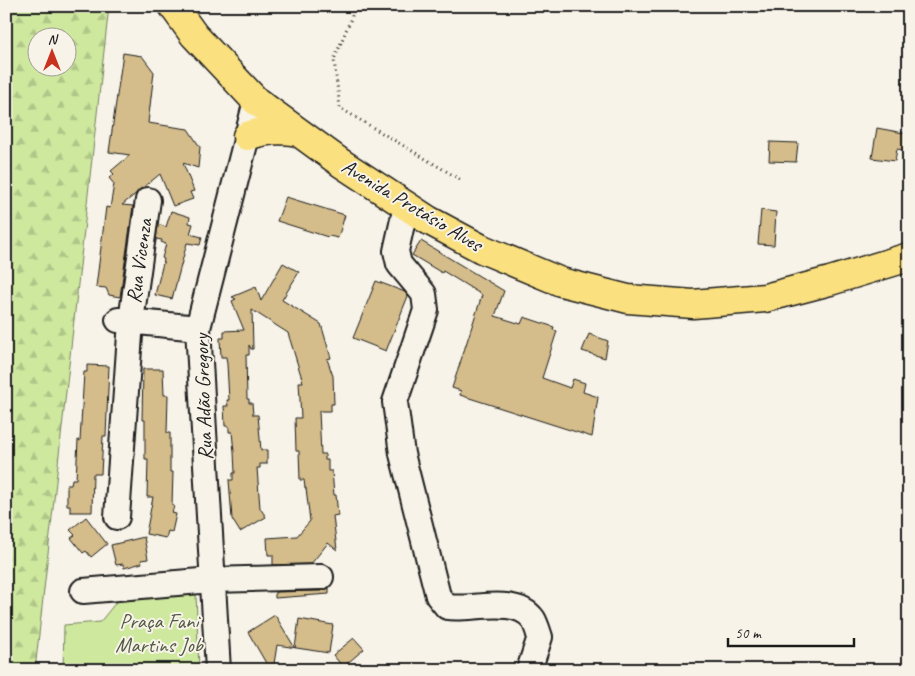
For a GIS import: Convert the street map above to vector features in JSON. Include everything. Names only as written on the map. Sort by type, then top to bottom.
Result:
[{"type":"main road","name":"Avenida Protásio Alves","points":[[173,6],[194,35],[256,101],[341,163],[428,220],[482,249],[561,282],[628,299],[693,304],[765,298],[909,257]]},
{"type":"main road","points":[[247,136],[274,129],[298,132]]},
{"type":"street","name":"Rua Adão Gregory","points":[[218,670],[198,328],[256,101]]},
{"type":"street","name":"Rua Vicenza","points":[[117,518],[125,321],[148,200]]},
{"type":"street","points":[[406,206],[396,251],[398,264],[424,294],[426,310],[395,402],[402,454],[438,596],[446,608],[457,609],[488,605],[523,609],[533,619],[540,637],[529,670]]},
{"type":"street","points":[[125,321],[198,328]]},
{"type":"street","points":[[83,591],[212,580],[321,577]]},
{"type":"path","points":[[356,6],[334,60],[340,108],[461,180]]},
{"type":"green space","points":[[6,6],[109,6],[35,670],[6,670],[6,233],[12,231],[6,220]]},
{"type":"green space","name":"Praça Fani Martins Job","points":[[196,593],[199,670],[63,670],[64,625],[100,622],[117,601]]},
{"type":"building","points":[[123,53],[142,56],[154,72],[148,123],[188,129],[200,147],[198,168],[183,163],[194,191],[190,192],[193,199],[173,206],[160,174],[122,205],[133,206],[120,297],[109,295],[106,288],[96,287],[106,207],[110,208],[114,184],[109,178],[114,174],[111,171],[130,155],[109,152]]},
{"type":"building","points":[[877,128],[909,134],[909,151],[897,149],[895,161],[872,158]]},
{"type":"building","points":[[770,142],[798,143],[796,162],[769,161]]},
{"type":"building","points":[[286,197],[345,215],[338,238],[328,237],[277,221]]},
{"type":"building","points":[[761,210],[776,212],[774,245],[758,244]]},
{"type":"building","points":[[171,211],[190,217],[189,223],[193,224],[190,234],[202,237],[200,245],[187,243],[172,299],[155,295],[166,244],[161,242],[162,240],[156,239],[158,224],[166,227]]},
{"type":"building","points":[[421,241],[504,291],[495,316],[521,324],[524,317],[554,327],[553,330],[557,331],[542,378],[570,388],[573,379],[585,383],[583,392],[598,397],[592,437],[460,395],[461,391],[452,388],[482,295],[412,255]]},
{"type":"building","points":[[283,263],[299,272],[282,300],[321,324],[331,358],[327,359],[333,376],[334,404],[331,404],[331,411],[319,411],[321,454],[325,454],[325,460],[328,460],[328,471],[332,471],[334,495],[336,495],[338,515],[333,516],[337,550],[328,543],[311,564],[273,565],[273,555],[268,555],[267,538],[297,536],[310,521],[306,488],[304,480],[300,480],[299,451],[296,451],[295,418],[301,418],[299,382],[303,382],[288,333],[252,310],[253,349],[249,345],[249,355],[246,355],[247,399],[249,399],[249,403],[252,403],[253,415],[258,415],[261,450],[267,450],[267,464],[260,464],[260,468],[257,468],[260,508],[266,517],[240,532],[232,519],[229,480],[233,480],[233,473],[235,473],[234,452],[232,432],[229,432],[229,426],[225,426],[224,406],[228,406],[227,400],[229,400],[227,364],[226,357],[221,357],[220,338],[224,338],[224,331],[244,330],[232,301],[236,299],[232,297],[256,287],[261,301]]},
{"type":"building","points":[[376,281],[405,292],[408,296],[386,351],[353,338]]},
{"type":"building","points":[[589,334],[608,341],[605,358],[582,351]]},
{"type":"building","points":[[87,365],[109,366],[106,436],[103,436],[101,474],[93,474],[92,512],[70,512],[70,505],[67,505],[67,485],[71,485],[72,479],[76,479],[84,372],[87,372]]},
{"type":"building","points":[[143,369],[163,369],[164,395],[168,395],[167,433],[170,433],[170,472],[173,472],[172,505],[174,506],[172,513],[176,514],[172,532],[168,531],[166,538],[146,534],[153,497],[147,497],[148,459],[145,459],[145,420],[142,420]]},
{"type":"building","points":[[86,517],[107,544],[91,557],[86,551],[83,553],[71,538],[75,535],[70,530]]},
{"type":"building","points":[[144,537],[148,559],[141,560],[142,563],[124,568],[123,564],[116,565],[111,545]]},
{"type":"building","points":[[329,588],[329,594],[275,598],[275,592],[321,591]]},
{"type":"building","points":[[275,615],[295,648],[277,645],[273,670],[270,670],[248,632]]},
{"type":"building","points":[[299,619],[333,625],[329,653],[295,648]]},
{"type":"building","points":[[354,638],[364,649],[343,667],[333,655]]}]
